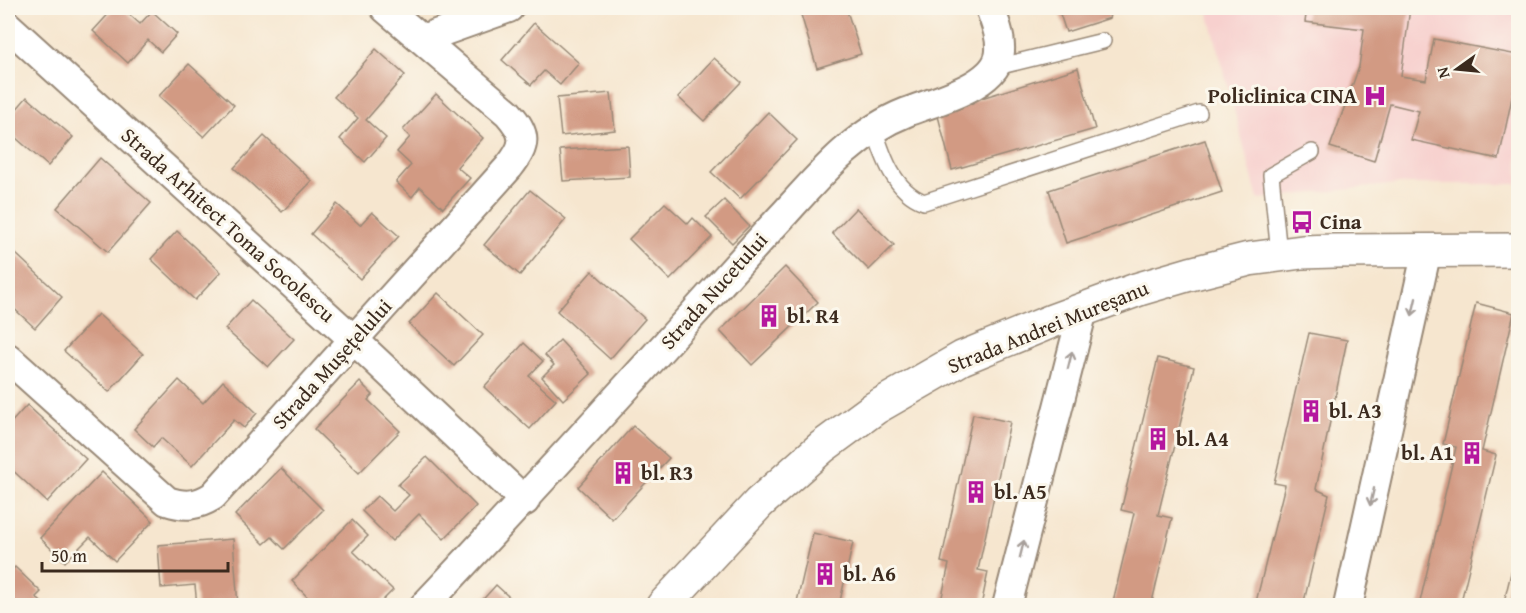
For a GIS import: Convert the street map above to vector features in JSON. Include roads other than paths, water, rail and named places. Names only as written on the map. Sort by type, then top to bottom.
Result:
[{"type":"street","name":"Strada Mușețelului","points":[[8,358],[167,501],[182,506],[200,504],[213,496],[510,167],[522,146],[523,135],[508,113],[385,8]]},
{"type":"street","points":[[422,39],[509,8]]},
{"type":"street","points":[[990,8],[1000,38],[997,67]]},
{"type":"street","name":"Strada Arhitect Toma Socolescu","points":[[8,26],[354,340],[525,501]]},
{"type":"street","name":"Strada Nucetului","points":[[424,606],[525,501],[852,142],[896,116],[972,87],[987,78],[997,67]]},
{"type":"street","name":"Strada Andrei Mureșanu","points":[[663,606],[759,503],[822,447],[875,408],[962,358],[1083,310],[1190,274],[1249,259],[1279,254],[1334,250],[1518,250]]},
{"type":"street","points":[[1348,606],[1427,250]]},
{"type":"street","points":[[1007,606],[1083,310]]},
{"type":"lane","points":[[997,67],[1103,40]]},
{"type":"lane","points":[[874,128],[882,153],[895,178],[912,197],[924,202],[1199,113]]},
{"type":"lane","points":[[1279,254],[1271,175],[1312,152]]},
{"type":"place","name":"Policlinica CINA","points":[[1375,96]]},
{"type":"place","name":"Cina","points":[[1302,222]]},
{"type":"place","name":"bl. R4","points":[[769,316]]},
{"type":"place","name":"bl. A3","points":[[1311,411]]},
{"type":"place","name":"bl. A4","points":[[1158,439]]},
{"type":"place","name":"bl. A1","points":[[1472,453]]},
{"type":"place","name":"bl. R3","points":[[623,473]]},
{"type":"place","name":"bl. A5","points":[[976,492]]},
{"type":"place","name":"bl. A6","points":[[825,574]]}]
